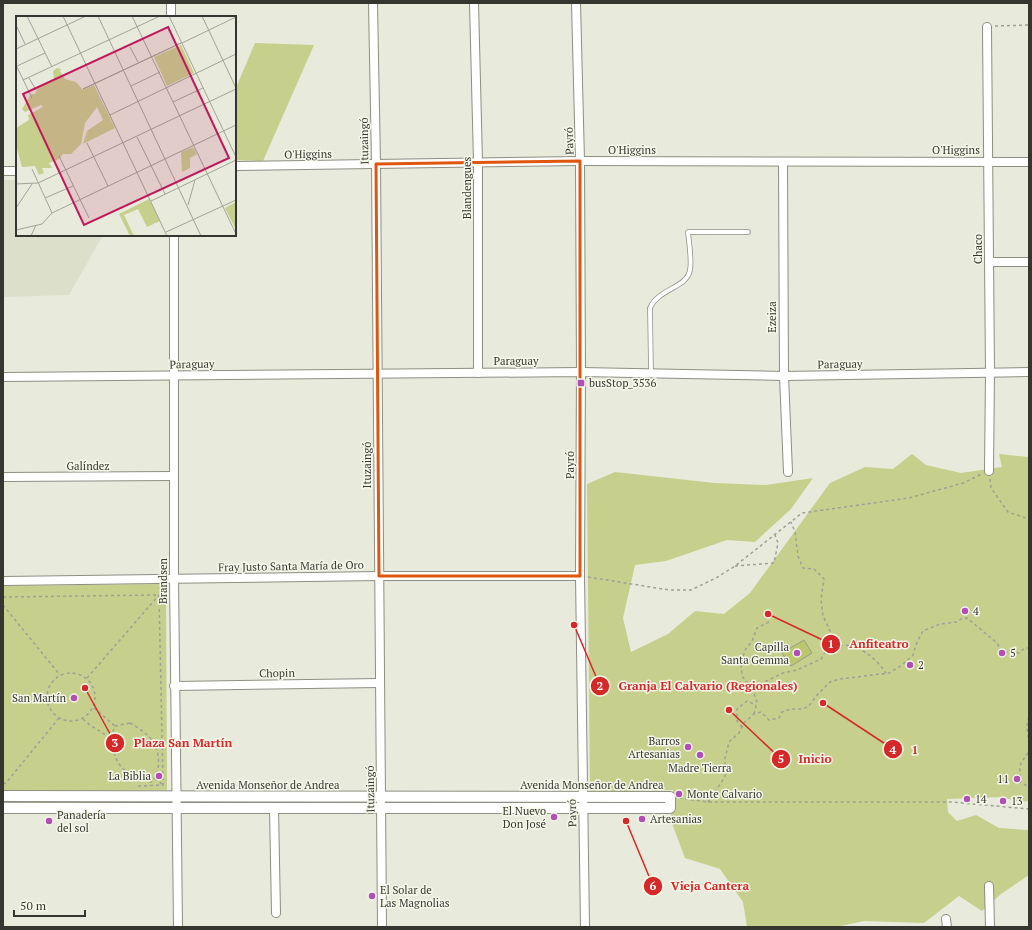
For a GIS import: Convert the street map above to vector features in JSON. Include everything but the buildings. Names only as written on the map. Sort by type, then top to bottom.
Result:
[{"type":"street","points":[[170,3],[171,16]]},
{"type":"street","name":"Ituzaingó","points":[[373,3],[376,164],[382,927]]},
{"type":"street","name":"Blandengues","points":[[474,3],[478,162],[478,373]]},
{"type":"street","name":"Payró","points":[[576,3],[580,161],[580,576],[585,927]]},
{"type":"street","name":"Chaco","points":[[987,27],[990,372],[989,471]]},
{"type":"street","name":"O'Higgins","points":[[236,166],[580,161],[1029,162]]},
{"type":"street","name":"Ezeiza","points":[[783,162],[784,376],[788,472]]},
{"type":"street","points":[[3,171],[16,171]]},
{"type":"street","name":"Brandsen","points":[[174,236],[174,686],[178,927]]},
{"type":"street","points":[[989,262],[1029,262]]},
{"type":"street","name":"Paraguay","points":[[3,377],[581,372],[784,376],[1029,372]]},
{"type":"street","name":"Galíndez","points":[[3,477],[174,476]]},
{"type":"street","name":"Fray Justo Santa María de Oro","points":[[3,581],[379,576],[580,576]]},
{"type":"street","name":"Chopin","points":[[174,686],[380,682]]},
{"type":"street","name":"Avenida Monseñor de Andrea","points":[[3,796],[670,797],[670,808],[3,808]]},
{"type":"street","points":[[274,808],[276,913]]},
{"type":"street","points":[[989,886],[990,927]]},
{"type":"lane","points":[[651,373],[650,308],[653,301],[659,295],[685,280],[690,270],[688,232],[748,232]]},
{"type":"path","points":[[987,27],[999,25],[1029,25]]},
{"type":"path","points":[[580,576],[669,590],[691,590],[735,566],[802,514],[909,498],[963,483],[989,471],[991,488],[1008,512],[1029,519]]},
{"type":"path","points":[[752,688],[783,673],[797,670],[821,659],[828,647],[831,633],[823,616],[821,599],[824,579],[814,569],[803,568],[798,556],[795,532],[791,522]]},
{"type":"path","points":[[735,566],[774,563],[778,544],[775,535]]},
{"type":"path","points":[[3,597],[159,595]]},
{"type":"path","points":[[87,678],[159,595]]},
{"type":"path","points":[[159,595],[163,785]]},
{"type":"path","points":[[3,605],[60,676]]},
{"type":"path","points":[[708,802],[725,776],[725,758],[730,742],[739,733],[744,723],[754,714],[761,712],[769,720],[779,718],[782,712],[791,709],[808,707],[830,682],[840,679],[889,673],[902,665],[913,655],[917,642],[923,631],[940,624],[957,622],[961,619],[967,618],[997,643],[1002,652],[1019,653],[1025,648],[1029,648]]},
{"type":"path","points":[[754,714],[757,702],[752,688],[742,676],[741,663],[745,650],[752,641],[757,628],[772,621]]},
{"type":"path","points":[[828,647],[838,644],[859,648],[872,658],[886,674]]},
{"type":"path","points":[[72,672],[87,678],[92,684],[95,692],[95,700],[89,714],[75,721],[67,721],[59,718],[51,710],[47,698],[48,690],[51,683],[60,676],[72,672]]},
{"type":"path","points":[[742,727],[737,721],[737,709],[747,701],[756,706]]},
{"type":"path","points":[[93,707],[115,726]]},
{"type":"path","points":[[1029,717],[1027,732],[1028,753],[1021,763],[1019,772],[1020,782],[1029,788]]},
{"type":"path","points":[[3,784],[6,783],[59,718]]},
{"type":"path","points":[[82,718],[112,739]]},
{"type":"path","points":[[130,723],[141,729],[154,744],[158,760],[158,769],[155,778],[151,782],[138,778],[120,766],[113,748],[112,739],[112,731],[115,726],[130,723]]},
{"type":"path","points":[[155,778],[163,785]]},
{"type":"path","points":[[133,786],[163,785]]},
{"type":"path","points":[[670,797],[708,802],[951,802],[1029,809]]},
{"type":"highlighted area","points":[[580,161],[580,576],[379,576],[376,164]]},
{"type":"shaded area","points":[[3,180],[16,180],[16,236],[102,236],[69,295],[3,297]]},
{"type":"green space","points":[[255,43],[314,45],[263,161],[236,160],[236,88]]},
{"type":"green space","points":[[912,454],[926,465],[961,473],[1002,467],[999,454],[1029,457],[1029,801],[1020,802],[1002,797],[947,799],[948,812],[957,821],[976,815],[999,828],[1029,830],[1029,875],[1001,894],[982,911],[959,896],[924,923],[864,921],[836,927],[747,927],[743,902],[720,869],[685,858],[671,821],[673,790],[590,792],[587,484],[615,472],[714,483],[766,485],[813,478],[791,509],[755,542],[727,540],[666,561],[635,565],[623,618],[631,652],[668,634],[695,611],[724,614],[750,593],[830,483],[865,467],[893,469]]},
{"type":"green space","points":[[166,584],[167,790],[3,791],[3,586]]},
{"type":"place","name":"busStop_3536","points":[[581,383]]},
{"type":"place","name":"4","points":[[965,611]]},
{"type":"place","name":"Anfiteatro","points":[[768,614]]},
{"type":"place","name":"Granja El Calvario (Regionales)","points":[[574,625]]},
{"type":"place","name":"Capilla Santa Gemma","points":[[797,653]]},
{"type":"place","name":"5","points":[[1002,653]]},
{"type":"place","name":"2","points":[[910,665]]},
{"type":"place","name":"Plaza San Martín","points":[[85,688]]},
{"type":"place","name":"San Martín","points":[[74,698]]},
{"type":"place","name":"1","points":[[823,703]]},
{"type":"place","name":"Inicio","points":[[729,710]]},
{"type":"place","name":"Barros Artesanias","points":[[688,747]]},
{"type":"place","name":"Madre Tierra","points":[[700,755]]},
{"type":"place","name":"La Biblia","points":[[159,776]]},
{"type":"place","name":"11","points":[[1017,779]]},
{"type":"place","name":"Monte Calvario","points":[[679,794]]},
{"type":"place","name":"14","points":[[967,799]]},
{"type":"place","name":"13","points":[[1003,801]]},
{"type":"place","name":"El Nuevo Don José","points":[[554,817]]},
{"type":"place","name":"Artesanias","points":[[642,819]]},
{"type":"place","name":"Panadería del sol","points":[[49,821]]},
{"type":"place","name":"Vieja Cantera","points":[[626,821]]},
{"type":"place","name":"El Solar de Las Magnolias","points":[[372,896]]}]
